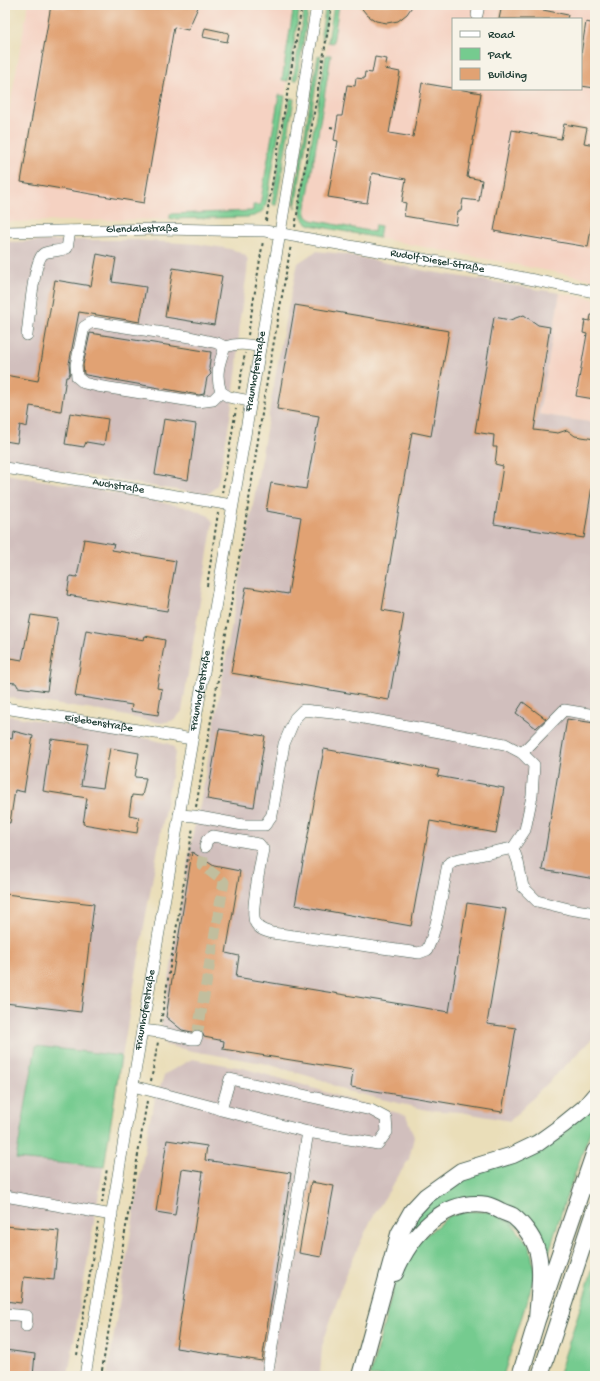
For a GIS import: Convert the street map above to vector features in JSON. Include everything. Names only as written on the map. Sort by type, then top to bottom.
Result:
[{"type":"highway","points":[[360,1376],[398,1234],[412,1211],[426,1196],[461,1171],[513,1155],[538,1142],[584,1108],[595,1095]]},
{"type":"highway","points":[[520,1376],[537,1320],[595,1151]]},
{"type":"highway","points":[[367,1376],[393,1278],[398,1265],[418,1233],[433,1219],[449,1210],[468,1205],[488,1205],[512,1216],[526,1230],[536,1247],[539,1262],[540,1280],[537,1320]]},
{"type":"highway","points":[[540,1376],[595,1209]]},
{"type":"street","name":"Fraunhoferstraße","points":[[85,1376],[142,1030],[280,233],[317,5]]},
{"type":"street","name":"Glendalestraße","points":[[5,232],[163,229],[265,231],[280,233]]},
{"type":"street","points":[[27,336],[35,274],[41,257],[45,252],[61,251],[67,248],[70,231]]},
{"type":"street","name":"Rudolf-Diesel-Straße","points":[[280,233],[595,292]]},
{"type":"street","points":[[221,392],[213,400],[198,402],[97,386],[84,383],[77,377],[76,365],[84,327],[92,322],[218,342],[225,347]]},
{"type":"street","points":[[225,347],[234,344],[246,344],[260,347]]},
{"type":"street","points":[[225,347],[220,362],[217,382],[221,392],[229,397],[250,401]]},
{"type":"street","name":"Auchstraße","points":[[5,468],[232,505]]},
{"type":"street","name":"Eislebenstraße","points":[[5,708],[192,739]]},
{"type":"street","points":[[179,815],[194,816],[243,825],[265,825],[272,815],[284,744],[295,718],[303,710],[342,714],[505,744],[522,753],[534,765],[532,796],[525,830],[513,848],[455,860],[448,864],[431,941],[427,950],[418,953],[272,933],[261,930],[254,921],[254,904],[264,849],[259,844],[213,836],[207,840],[205,847]]},
{"type":"street","points":[[522,753],[564,710],[595,715]]},
{"type":"street","points":[[513,848],[518,862],[523,887],[537,901],[569,909],[595,913]]},
{"type":"street","points":[[142,1030],[191,1039],[196,1039],[197,1036]]},
{"type":"street","points":[[133,1086],[221,1110],[308,1132],[378,1144],[387,1132],[386,1118],[371,1110],[230,1079],[221,1110]]},
{"type":"street","points":[[267,1376],[308,1132]]},
{"type":"street","points":[[5,1196],[112,1215]]},
{"type":"street","points":[[5,1314],[27,1316],[26,1326]]},
{"type":"path","points":[[206,590],[302,5]]},
{"type":"path","points":[[101,1376],[194,816],[248,506],[267,381],[332,5]]},
{"type":"path","points":[[330,127],[336,128]]},
{"type":"path","points":[[76,1361],[108,1167]]},
{"type":"shaded area","points":[[28,5],[300,5],[268,196],[261,214],[237,218],[5,222],[5,134]]},
{"type":"shaded area","points":[[334,5],[595,5],[595,280],[320,227],[306,222],[302,218],[300,212]]},
{"type":"shaded area","points":[[136,240],[198,244],[234,250],[245,255],[248,260],[240,318],[237,368],[230,418],[219,478],[217,485],[210,493],[197,493],[163,488],[5,460],[5,242]]},
{"type":"shaded area","points":[[316,251],[343,254],[426,271],[560,293],[539,414],[595,423],[595,1036],[510,1121],[461,1112],[427,1110],[344,1090],[322,1080],[263,1063],[166,1045],[160,1036],[192,836],[199,811],[285,322],[298,263]]},
{"type":"shaded area","points":[[560,293],[595,299],[595,423],[539,414]]},
{"type":"shaded area","points":[[5,474],[190,508],[209,516],[213,522],[182,711],[175,720],[161,723],[107,712],[5,697]]},
{"type":"shaded area","points":[[5,715],[150,739],[169,744],[174,748],[175,754],[146,915],[68,1376],[5,1376]]},
{"type":"shaded area","points":[[192,1059],[243,1068],[307,1086],[352,1101],[406,1115],[414,1137],[409,1159],[372,1218],[347,1271],[322,1346],[320,1376],[107,1376],[149,1123],[156,1096],[165,1074]]},
{"type":"green space","points":[[294,5],[300,5],[288,81],[282,80]]},
{"type":"green space","points":[[326,5],[329,5],[323,40],[321,34]]},
{"type":"green space","points":[[334,5],[339,5],[333,43],[328,42]]},
{"type":"green space","points":[[305,6],[309,6],[297,80],[293,80]]},
{"type":"green space","points":[[321,55],[295,208],[294,198],[318,56]]},
{"type":"green space","points":[[326,55],[331,55],[306,213],[308,218],[312,220],[374,232],[375,225],[381,226],[379,238],[311,225],[304,220],[301,215],[301,205]]},
{"type":"green space","points":[[279,95],[285,96],[268,196],[262,211],[257,215],[248,217],[170,219],[170,214],[251,211],[253,210],[253,205],[260,205]]},
{"type":"green space","points":[[290,98],[294,99],[276,205],[274,205],[272,203]]},
{"type":"green space","points":[[36,1046],[121,1056],[104,1167],[16,1159]]},
{"type":"green space","points":[[595,1106],[595,1118],[565,1201],[548,1255],[545,1255],[538,1238],[469,1199],[404,1243],[408,1230],[416,1216],[441,1190]]},
{"type":"green space","points":[[469,1211],[491,1212],[509,1220],[530,1246],[535,1275],[503,1376],[370,1376],[394,1286],[405,1262],[419,1241],[449,1216]]},
{"type":"green space","points":[[595,1262],[595,1376],[558,1376]]},
{"type":"building","points":[[51,5],[66,8],[67,5],[199,5],[188,30],[174,27],[144,203],[21,182]]},
{"type":"building","points":[[359,5],[413,5],[407,14],[398,21],[387,23],[376,21],[367,15]]},
{"type":"building","points":[[502,5],[533,5],[533,8],[568,15],[567,18],[499,18]]},
{"type":"building","points":[[586,22],[595,24],[595,88],[582,86],[582,48]]},
{"type":"building","points":[[205,28],[229,33],[227,42],[203,37]]},
{"type":"building","points":[[375,57],[387,59],[385,69],[400,72],[389,133],[413,137],[422,83],[452,88],[452,90],[481,93],[467,177],[482,180],[479,201],[463,199],[461,211],[458,211],[456,225],[404,216],[406,203],[402,202],[406,179],[372,173],[367,203],[328,197],[338,141],[334,140],[338,116],[342,116],[347,85],[355,86],[356,78],[364,79],[365,72],[372,73]]},
{"type":"building","points":[[564,124],[587,128],[584,143],[595,145],[595,204],[588,247],[494,231],[512,130],[561,139]]},
{"type":"building","points":[[97,254],[116,258],[112,282],[146,287],[140,322],[79,312],[69,364],[70,373],[68,377],[66,377],[61,411],[30,406],[27,427],[20,425],[17,443],[5,441],[5,375],[38,381],[55,280],[91,286]]},
{"type":"building","points":[[173,268],[222,276],[214,325],[165,317]]},
{"type":"building","points":[[295,305],[449,331],[431,436],[412,432],[382,610],[404,614],[389,700],[231,673],[246,587],[288,594],[301,517],[266,511],[271,483],[306,489],[319,416],[277,409]]},
{"type":"building","points":[[524,315],[538,325],[550,327],[534,430],[558,433],[567,430],[575,436],[595,439],[595,467],[584,538],[494,524],[503,466],[495,464],[497,447],[493,447],[494,435],[475,432],[494,317],[510,320]]},
{"type":"building","points":[[591,315],[595,315],[594,399],[576,396],[587,334],[583,333],[585,320],[590,321]]},
{"type":"building","points":[[90,333],[211,352],[209,368],[211,374],[207,378],[204,394],[199,395],[84,374],[83,365]]},
{"type":"building","points":[[70,413],[108,419],[104,445],[86,442],[84,447],[65,444]]},
{"type":"building","points":[[164,419],[196,424],[188,480],[155,474]]},
{"type":"building","points":[[84,539],[114,544],[112,550],[176,561],[167,611],[67,595],[70,576],[77,577]]},
{"type":"building","points":[[31,615],[58,619],[47,691],[18,687],[16,683],[5,682],[5,657],[22,660]]},
{"type":"building","points":[[86,630],[144,640],[145,636],[165,640],[157,688],[162,689],[158,715],[131,711],[132,705],[75,696]]},
{"type":"building","points":[[523,702],[546,719],[536,728],[516,713]]},
{"type":"building","points":[[567,719],[595,723],[595,879],[542,870]]},
{"type":"building","points":[[219,729],[265,736],[254,807],[207,799]]},
{"type":"building","points":[[13,731],[33,736],[24,792],[15,790],[10,823],[5,822],[5,737],[12,739]]},
{"type":"building","points":[[51,739],[88,744],[81,785],[103,788],[110,748],[139,753],[135,777],[146,778],[142,796],[132,795],[129,815],[139,817],[137,833],[83,824],[87,798],[43,791]]},
{"type":"building","points":[[324,749],[439,770],[437,776],[504,788],[496,833],[430,821],[411,926],[295,905]]},
{"type":"building","points":[[192,852],[214,866],[240,871],[226,953],[239,956],[236,977],[449,1012],[467,903],[506,909],[487,1024],[516,1028],[502,1112],[351,1087],[353,1070],[223,1049],[224,1041],[204,1037],[199,1029],[195,1029],[192,1032],[182,1030],[166,1017]]},
{"type":"building","points":[[5,894],[94,904],[81,1012],[5,1003]]},
{"type":"building","points":[[167,1140],[207,1146],[205,1160],[291,1173],[262,1361],[176,1348],[203,1172],[182,1169],[175,1215],[156,1212]]},
{"type":"building","points":[[311,1182],[334,1186],[321,1257],[299,1253]]},
{"type":"building","points":[[5,1226],[59,1231],[54,1280],[24,1277],[21,1303],[5,1301]]},
{"type":"building","points":[[5,1350],[35,1354],[33,1376],[5,1376]]},
{"type":"tunnel","points":[[197,1036],[224,882],[202,865],[205,847]]}]
